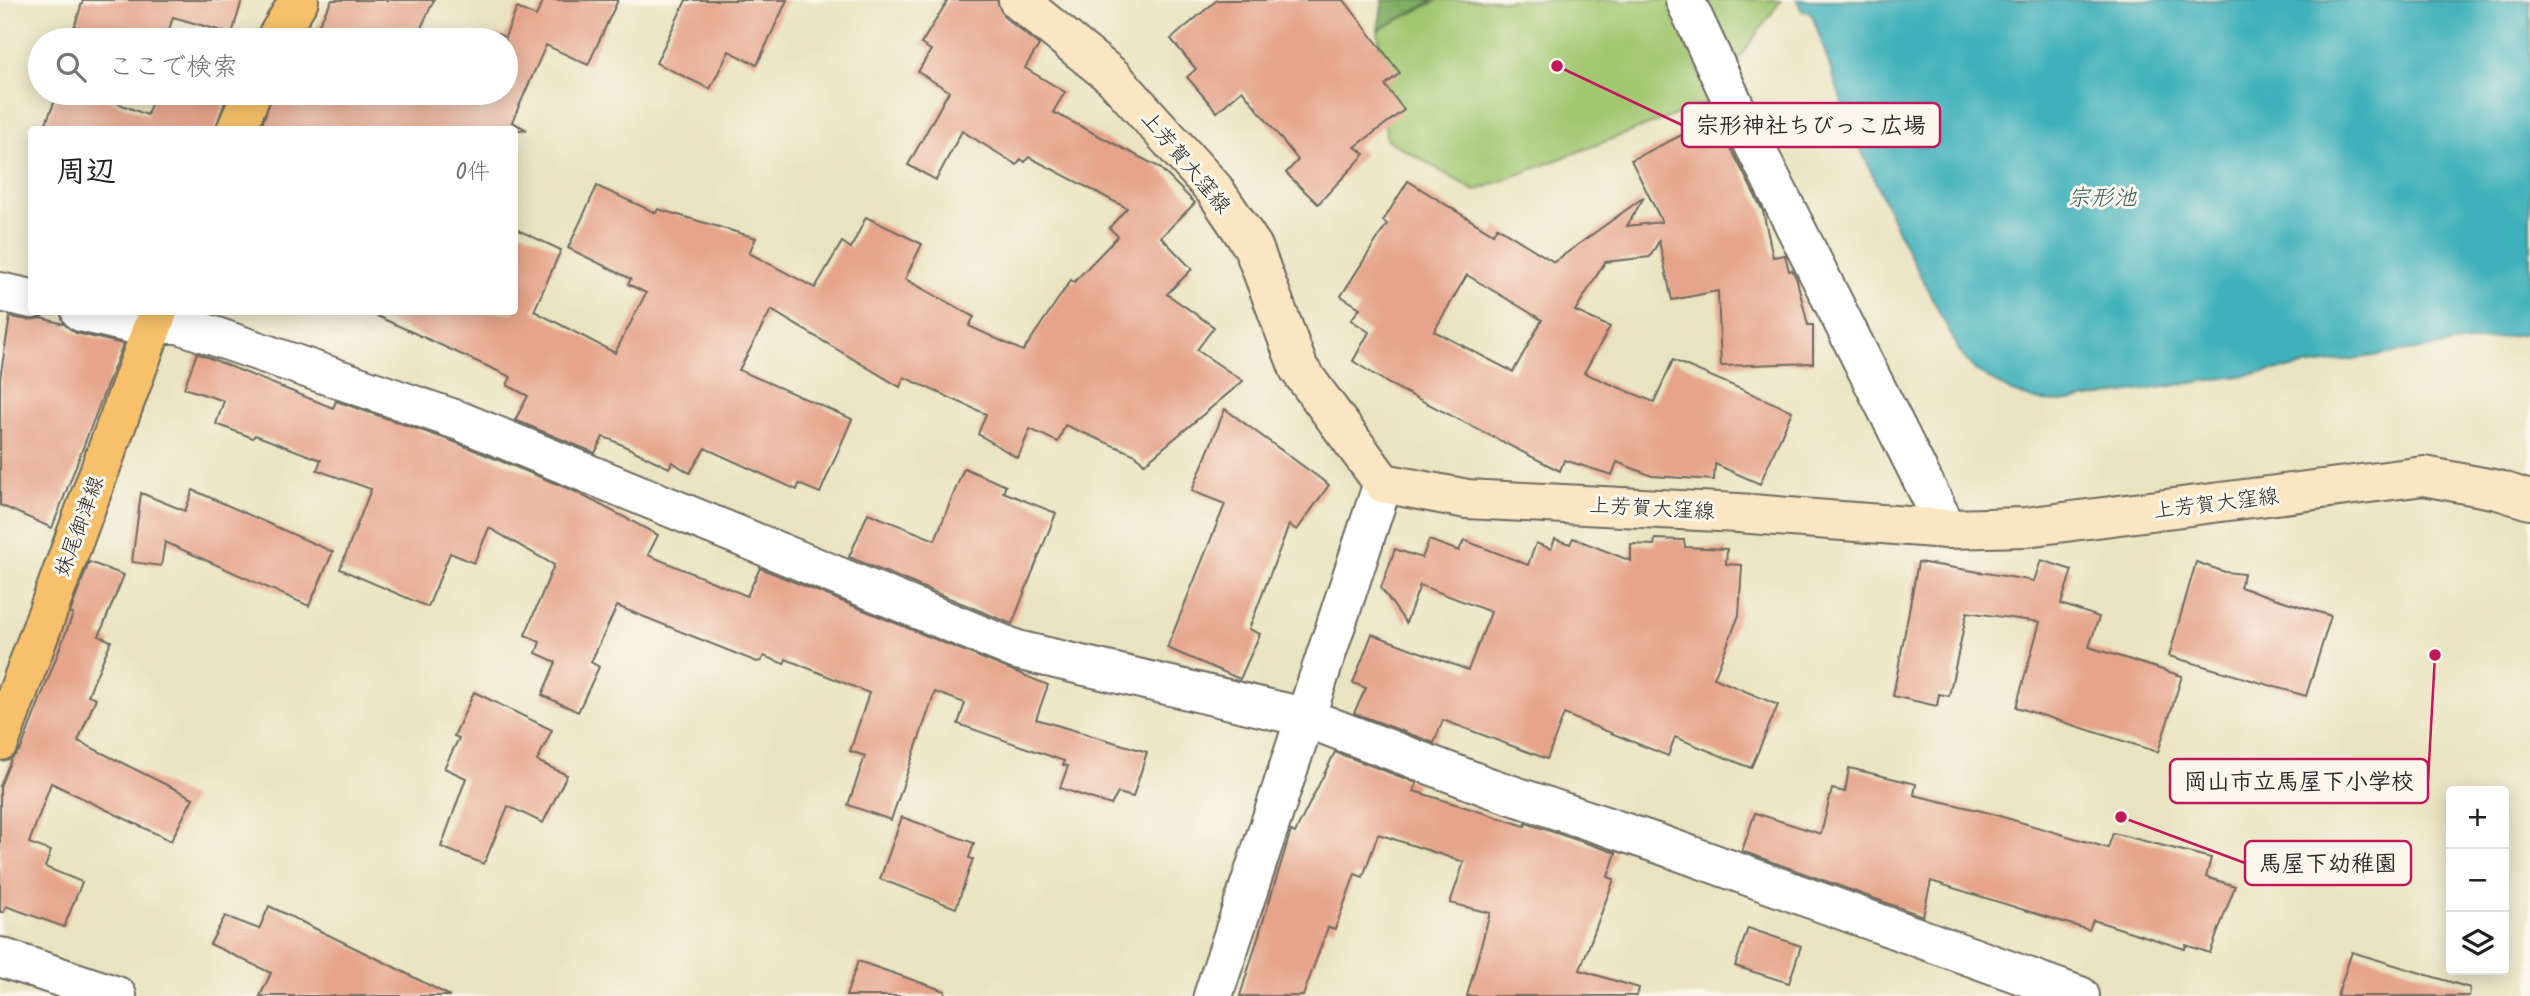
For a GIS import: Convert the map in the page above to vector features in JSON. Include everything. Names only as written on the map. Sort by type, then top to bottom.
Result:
[{"type":"main road","points":[[282,28],[299,0]]},
{"type":"main road","name":"上芳賀大窪線","points":[[1018,0],[1113,77],[1214,189],[1253,247],[1299,369],[1383,483],[1467,499],[1738,513],[1947,529],[2026,527],[2424,476],[2530,500]]},
{"type":"main road","points":[[238,126],[247,105]]},
{"type":"main road","name":"妹尾御津線","points":[[0,741],[155,317]]},
{"type":"street","points":[[1685,0],[1741,119],[1947,529]]},
{"type":"street","points":[[0,292],[28,298]]},
{"type":"street","points":[[94,315],[132,324],[155,317],[179,324],[460,421],[1017,650],[1304,717],[1492,788],[1662,845],[2080,996]]},
{"type":"street","points":[[1213,996],[1383,483]]},
{"type":"street","points":[[0,957],[117,996]]},
{"type":"green space","points":[[1383,0],[1436,0],[1378,30]]},
{"type":"green space","points":[[1438,0],[1781,0],[1707,103],[1475,191],[1386,139],[1378,30]]},
{"type":"water","name":"宗形池","points":[[1797,0],[2530,0],[2530,333],[2062,402],[2039,401],[2012,392],[1976,371],[1961,354],[1903,242],[1849,123],[1813,17],[1809,12],[1802,11]]},
{"type":"building","points":[[83,0],[242,0],[234,28],[211,28],[173,17],[170,28],[74,28]]},
{"type":"building","points":[[332,0],[434,0],[421,28],[317,28]]},
{"type":"building","points":[[544,0],[618,0],[588,65],[546,45],[512,122],[527,130],[518,130],[518,126],[261,126],[269,105],[518,105],[518,28],[509,28],[517,8],[536,16]]},
{"type":"building","points":[[686,0],[787,0],[757,65],[729,51],[710,89],[656,63]]},
{"type":"building","points":[[948,0],[997,0],[1004,17],[1039,45],[1025,68],[1065,92],[1053,112],[1159,167],[1195,203],[1161,237],[1192,269],[1167,294],[1214,327],[1197,350],[1243,381],[1144,464],[1136,455],[1065,425],[1058,442],[1030,429],[1018,458],[978,434],[986,414],[904,377],[900,387],[771,310],[739,370],[852,419],[820,493],[799,484],[797,490],[705,448],[690,473],[672,462],[669,468],[603,437],[595,453],[515,420],[528,396],[507,385],[511,377],[375,315],[518,315],[518,230],[561,250],[534,311],[615,353],[646,293],[628,284],[631,279],[568,248],[597,186],[656,213],[658,209],[756,238],[749,253],[815,288],[842,242],[851,248],[866,217],[922,244],[905,279],[974,317],[969,326],[1023,351],[1071,280],[1074,282],[1118,236],[1109,228],[1127,208],[1029,157],[1025,162],[1021,159],[1017,165],[962,131],[936,180],[908,165],[949,91],[918,72],[931,50],[921,44]]},
{"type":"building","points":[[1217,0],[1344,0],[1400,73],[1385,85],[1404,110],[1355,147],[1365,154],[1318,204],[1286,173],[1298,160],[1242,90],[1217,112],[1187,77],[1196,69],[1171,39]]},
{"type":"building","points":[[53,105],[122,105],[147,115],[151,105],[224,105],[216,126],[45,126]]},
{"type":"building","points":[[1720,127],[1763,211],[1773,257],[1785,255],[1789,271],[1792,270],[1797,280],[1808,325],[1813,325],[1813,363],[1721,366],[1718,291],[1672,300],[1659,241],[1650,257],[1605,262],[1575,311],[1610,327],[1584,373],[1654,402],[1673,360],[1792,411],[1760,484],[1715,464],[1714,480],[1652,476],[1617,462],[1612,475],[1564,460],[1560,471],[1389,384],[1353,361],[1369,332],[1351,320],[1360,308],[1341,296],[1387,224],[1383,221],[1408,181],[1493,234],[1497,227],[1554,262],[1644,197],[1627,226],[1662,222],[1631,160],[1690,131],[1691,134],[1700,130],[1702,135]],"holes":[[[1467,275],[1542,320],[1513,372],[1434,331]]]},
{"type":"building","points":[[10,317],[28,320],[41,318],[64,324],[76,333],[123,344],[52,528],[0,505],[0,378]]},
{"type":"building","points":[[197,353],[333,408],[336,401],[452,441],[574,491],[658,535],[648,555],[747,596],[760,568],[1048,685],[1036,719],[1147,752],[1133,797],[1118,793],[1111,805],[1060,788],[1068,766],[1063,765],[1064,761],[958,724],[965,703],[935,692],[891,820],[848,805],[865,756],[850,751],[869,693],[786,659],[784,664],[764,656],[757,662],[617,606],[591,662],[599,667],[578,712],[542,695],[556,662],[536,653],[540,642],[525,635],[554,565],[489,528],[474,563],[450,553],[428,607],[340,569],[371,489],[317,470],[321,460],[255,435],[253,438],[216,424],[224,401],[184,388]]},
{"type":"building","points":[[1225,409],[1329,485],[1297,530],[1289,525],[1249,629],[1260,634],[1240,679],[1167,648],[1225,504],[1192,491]]},
{"type":"building","points":[[964,468],[1006,486],[1003,492],[1056,513],[1012,624],[849,557],[868,513],[935,540]]},
{"type":"building","points":[[193,490],[333,552],[309,606],[165,542],[161,566],[132,562],[141,493],[185,511]]},
{"type":"building","points":[[1573,538],[1631,561],[1631,544],[1654,545],[1655,539],[1684,540],[1685,547],[1727,549],[1726,564],[1742,565],[1739,615],[1714,678],[1778,705],[1751,768],[1675,737],[1668,756],[1564,714],[1547,759],[1443,720],[1434,743],[1354,713],[1366,688],[1353,683],[1372,634],[1468,670],[1491,612],[1420,585],[1406,623],[1381,588],[1395,549],[1422,558],[1429,540],[1459,551],[1464,540],[1528,565],[1536,543],[1551,549],[1555,539],[1570,544]]},
{"type":"building","points":[[2041,560],[2072,570],[2061,604],[2099,617],[2089,647],[2182,676],[2158,752],[2016,707],[2040,622],[1967,612],[1949,696],[1939,694],[1937,706],[1893,696],[1918,562],[2034,581]]},
{"type":"building","points":[[89,562],[124,575],[99,636],[111,641],[88,695],[96,698],[78,741],[193,798],[171,841],[51,783],[29,843],[51,851],[45,867],[82,882],[64,927],[6,906],[4,912],[0,912],[0,786],[11,759],[21,749],[73,614],[70,613]]},
{"type":"building","points":[[2196,562],[2225,572],[2244,574],[2240,587],[2331,616],[2306,696],[2169,656]]},
{"type":"building","points":[[474,692],[552,730],[537,761],[567,775],[543,823],[508,806],[484,864],[441,847],[466,778],[444,768],[459,738],[454,736]]},
{"type":"building","points":[[1335,752],[1417,783],[1414,791],[1525,826],[1526,823],[1616,853],[1608,877],[1614,879],[1580,970],[1639,988],[1637,996],[1467,996],[1490,913],[1450,903],[1464,862],[1378,834],[1363,877],[1355,874],[1335,929],[1328,927],[1303,996],[1240,996],[1291,831],[1295,833]]},
{"type":"building","points":[[1849,768],[1916,784],[1914,795],[1986,812],[2108,848],[2113,833],[2211,858],[2206,877],[2235,886],[2210,953],[2186,945],[2185,949],[2093,920],[2089,930],[1931,881],[1923,916],[1742,851],[1755,813],[1821,834],[1832,789],[1845,792]]},
{"type":"building","points":[[902,817],[974,843],[969,858],[973,859],[956,908],[880,879]]},
{"type":"building","points":[[269,906],[450,996],[260,996],[271,973],[210,944],[225,916],[259,929]]},
{"type":"building","points":[[1748,928],[1801,946],[1789,983],[1735,966]]},
{"type":"building","points":[[2352,952],[2470,988],[2469,996],[2337,996]]},
{"type":"building","points":[[858,961],[945,991],[944,996],[846,996]]},
{"type":"place","name":"宗形神社ちびっこ広場","points":[[1557,66]]},
{"type":"place","name":"岡山市立馬屋下小学校","points":[[2435,655]]},
{"type":"place","name":"馬屋下幼稚園","points":[[2121,817]]}]
